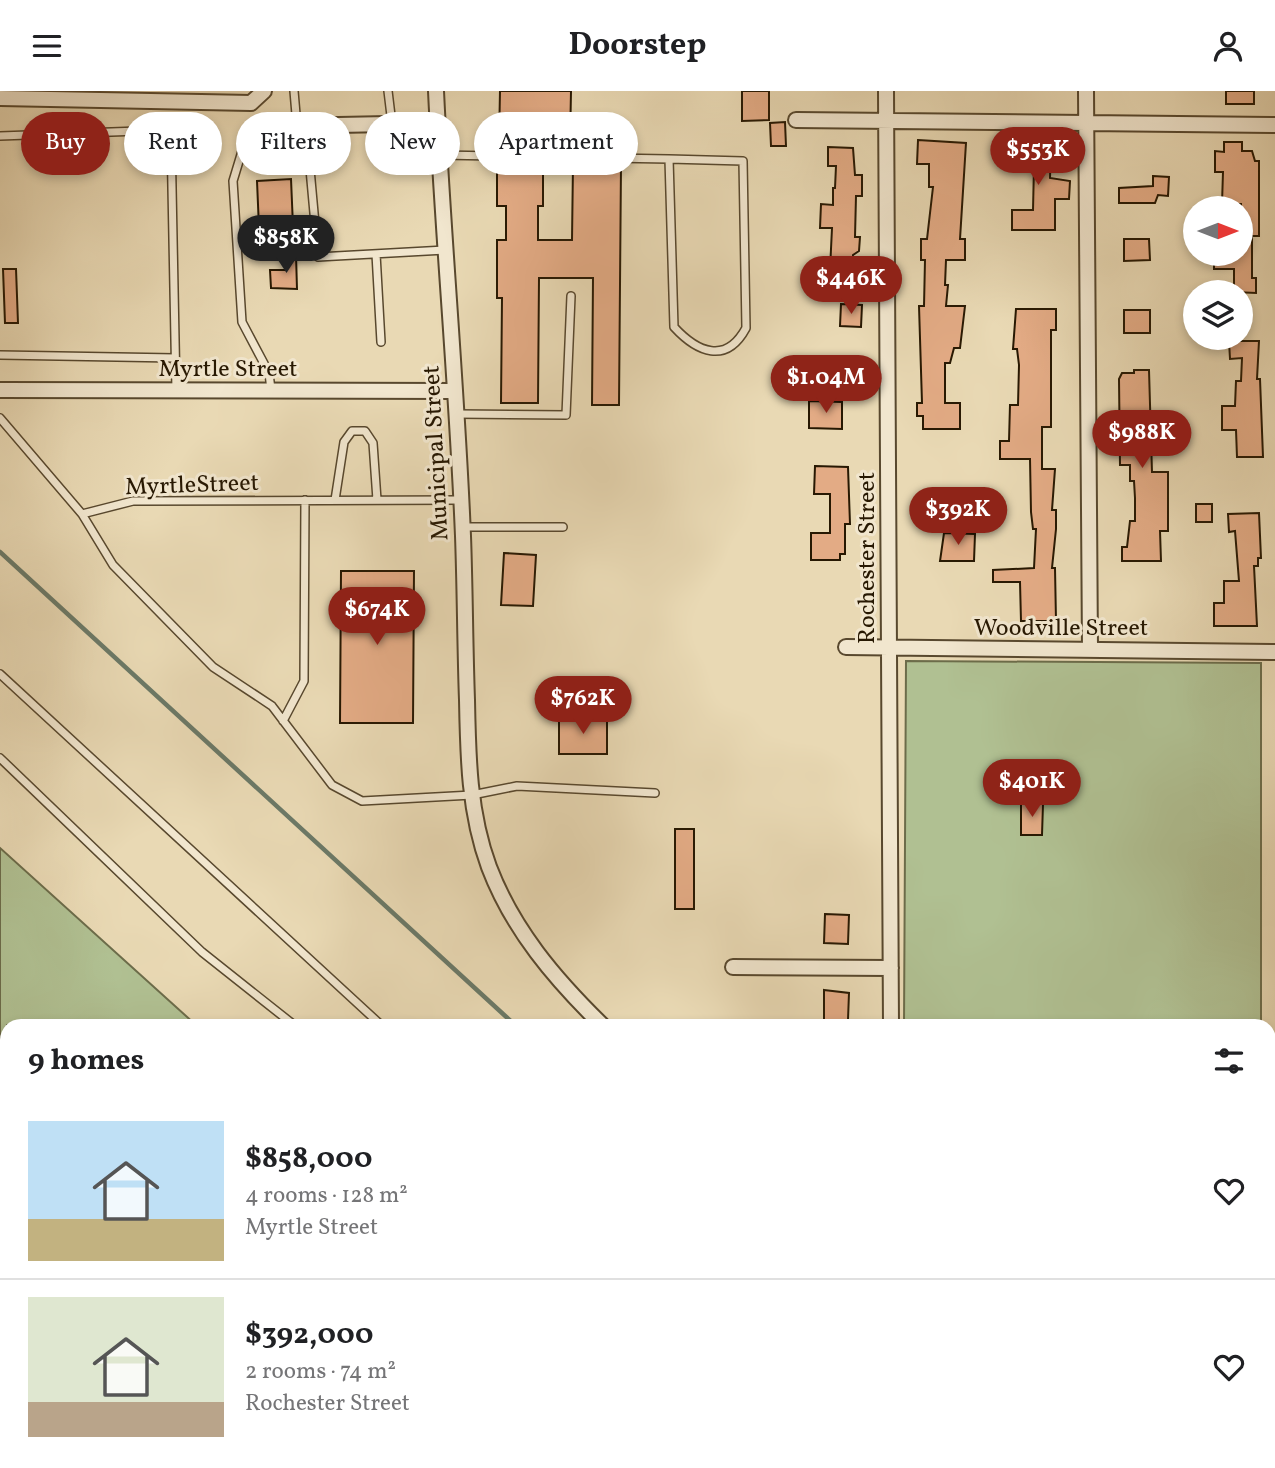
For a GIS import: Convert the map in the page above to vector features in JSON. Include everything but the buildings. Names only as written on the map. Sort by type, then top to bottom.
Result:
[{"type":"street","points":[[0,98],[118,95],[251,103],[261,97],[264,91]]},
{"type":"street","name":"Municipal Street","points":[[436,91],[437,112]]},
{"type":"street","name":"Rochester Street","points":[[886,91],[891,1019]]},
{"type":"street","points":[[1086,91],[1090,649]]},
{"type":"street","points":[[796,120],[1275,125]]},
{"type":"street","name":"Municipal Street","points":[[440,175],[463,527],[468,771],[472,795],[490,869],[521,931],[564,988],[596,1019]]},
{"type":"street","name":"Myrtle Street","points":[[0,390],[455,391]]},
{"type":"street","name":"Woodville Street","points":[[846,647],[1275,652]]},
{"type":"street","points":[[733,967],[891,968]]},
{"type":"lane","points":[[294,91],[296,112]]},
{"type":"lane","points":[[388,91],[391,112]]},
{"type":"lane","points":[[0,136],[167,130],[171,137],[176,390]]},
{"type":"lane","points":[[460,155],[669,159],[743,161],[746,328],[739,341],[724,351],[709,351],[688,342],[674,327],[669,159]]},
{"type":"lane","points":[[236,171],[233,181],[242,323],[270,373],[271,391]]},
{"type":"lane","points":[[305,175],[318,257],[446,250]]},
{"type":"lane","points":[[376,254],[381,342]]},
{"type":"lane","points":[[457,414],[566,415],[571,296]]},
{"type":"lane","points":[[0,355],[175,358]]},
{"type":"lane","points":[[0,418],[82,514],[113,565],[213,667],[272,706],[332,785],[362,801],[472,795],[517,786],[655,793]]},
{"type":"lane","points":[[335,500],[345,443],[352,431],[365,431],[373,443],[377,500]]},
{"type":"lane","points":[[283,721],[304,681],[305,500]]},
{"type":"lane","name":"MyrtleStreet","points":[[82,514],[133,501],[461,500]]},
{"type":"lane","points":[[463,527],[563,527]]},
{"type":"lane","points":[[0,674],[374,1019]]},
{"type":"lane","points":[[0,758],[202,952],[286,1019]]},
{"type":"shaded area","points":[[906,661],[1261,663],[1261,1019],[904,1019]]},
{"type":"shaded area","points":[[0,848],[189,1019],[0,1019]]},
{"type":"waterway","points":[[0,552],[508,1019]]}]
